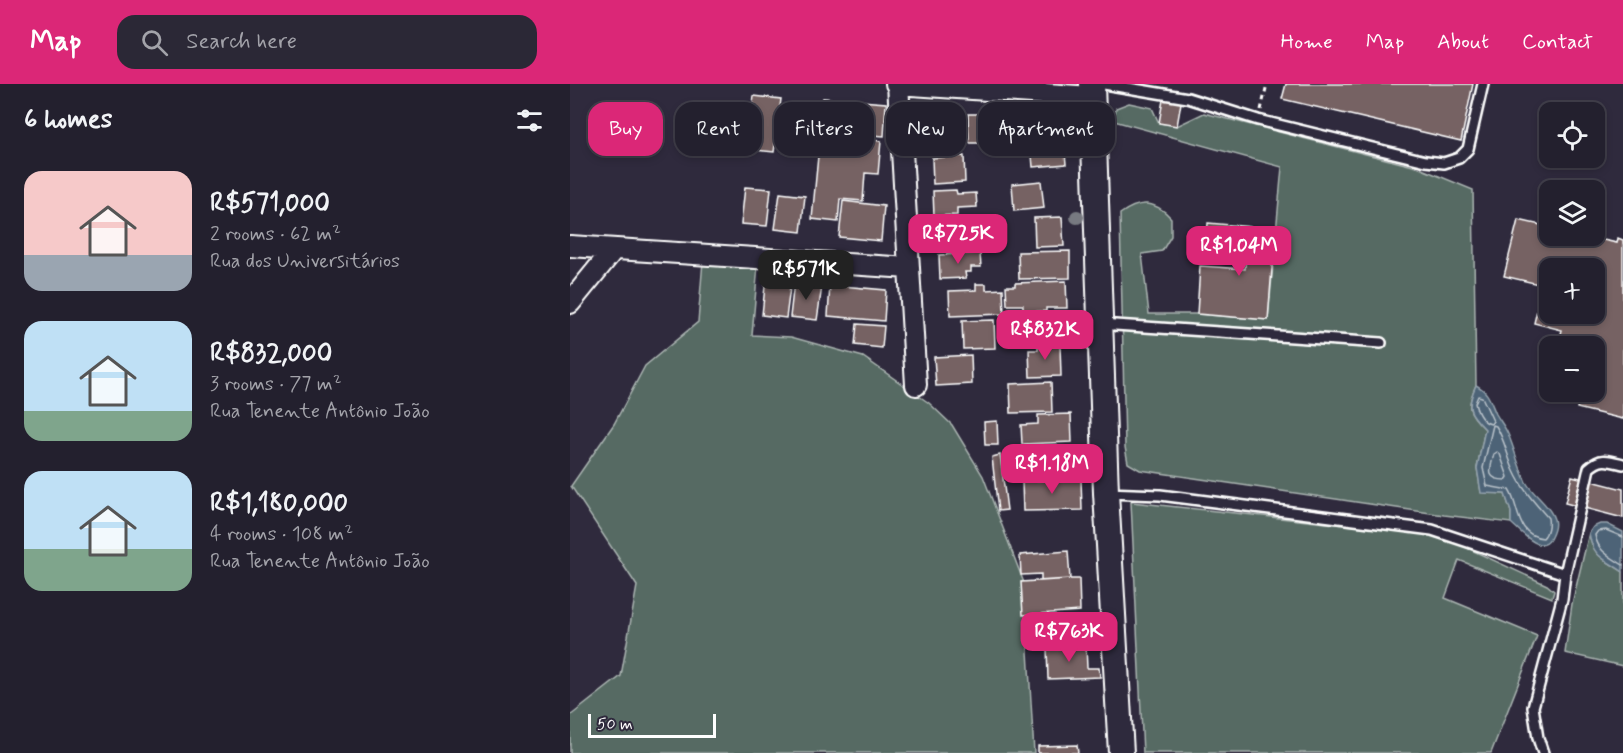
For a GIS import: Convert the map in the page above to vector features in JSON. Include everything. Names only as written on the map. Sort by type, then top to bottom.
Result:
[{"type":"street","points":[[916,385],[897,84],[1096,88],[1100,324],[1106,493],[1121,753]]},
{"type":"street","points":[[570,246],[909,268]]},
{"type":"street","points":[[570,303],[615,249]]},
{"type":"lane","points":[[1096,88],[1188,98],[1258,120],[1426,161],[1444,163],[1459,158],[1468,149],[1483,84]]},
{"type":"lane","points":[[1100,324],[1381,343]]},
{"type":"lane","points":[[1543,753],[1533,707],[1562,599],[1565,574],[1589,468],[1605,459],[1623,464]]},
{"type":"lane","points":[[1106,493],[1160,495],[1432,530],[1565,574]]},
{"type":"path","points":[[1258,120],[1267,84]]},
{"type":"green space","points":[[1129,103],[1152,108],[1159,123],[1177,126],[1204,113],[1417,167],[1473,190],[1476,385],[1470,409],[1485,429],[1477,468],[1481,492],[1505,494],[1511,512],[1511,523],[1140,470],[1128,463],[1125,447],[1120,214],[1134,206],[1147,204],[1159,208],[1171,218],[1171,236],[1162,251],[1142,254],[1149,314],[1197,314],[1268,320],[1282,167],[1115,121],[1116,108]]},
{"type":"green space","points":[[703,261],[758,265],[752,335],[791,337],[863,357],[929,403],[952,425],[983,476],[1024,583],[1034,753],[570,753],[570,716],[621,676],[637,586],[571,486],[614,424],[645,366],[698,322]]},
{"type":"green space","points":[[1131,502],[1439,535],[1547,585],[1554,591],[1552,598],[1459,560],[1445,598],[1537,636],[1491,753],[1143,753]]},
{"type":"green space","points":[[1589,533],[1597,552],[1623,572],[1623,666],[1565,653],[1572,604]]},
{"type":"water","points":[[1476,385],[1486,394],[1507,431],[1526,482],[1555,521],[1551,537],[1543,544],[1531,540],[1511,523],[1511,512],[1505,494],[1481,493],[1477,468],[1485,429],[1470,409]]},
{"type":"water","points":[[1607,524],[1623,532],[1623,572],[1600,557],[1593,548],[1589,533],[1593,527]]},
{"type":"building","points":[[1286,84],[1473,84],[1461,141],[1282,99]]},
{"type":"building","points":[[1164,94],[1182,97],[1177,126],[1159,123]]},
{"type":"building","points":[[754,96],[781,99],[781,102],[774,102],[774,152],[762,151],[762,102],[753,102]]},
{"type":"building","points":[[823,98],[873,102],[823,102]]},
{"type":"building","points":[[874,102],[886,103],[884,136],[874,135]]},
{"type":"building","points":[[968,114],[978,114],[978,143],[969,143]]},
{"type":"building","points":[[874,140],[881,141],[878,174],[865,173],[863,201],[840,199],[838,222],[812,219],[818,156],[874,156]]},
{"type":"building","points":[[964,156],[965,182],[933,184],[932,158]]},
{"type":"building","points":[[1032,156],[1065,156],[1066,164],[1033,167]]},
{"type":"building","points":[[1041,181],[1044,208],[1014,211],[1012,184]]},
{"type":"building","points":[[745,187],[771,189],[767,226],[741,224]]},
{"type":"building","points":[[956,190],[957,194],[976,193],[977,207],[957,208],[957,215],[934,216],[933,191]]},
{"type":"building","points":[[780,193],[805,196],[801,232],[775,229]]},
{"type":"building","points":[[843,201],[884,206],[881,241],[839,237]]},
{"type":"building","points":[[1062,217],[1064,246],[1035,247],[1034,218]]},
{"type":"building","points":[[965,219],[967,249],[937,250],[935,220]]},
{"type":"building","points":[[1518,220],[1539,225],[1539,246],[1605,246],[1605,240],[1617,243],[1618,238],[1623,240],[1623,419],[1577,408],[1578,402],[1605,402],[1605,336],[1560,336],[1562,330],[1534,323],[1539,302],[1539,324],[1605,324],[1605,258],[1539,258],[1539,284],[1504,276]]},
{"type":"building","points":[[1208,223],[1275,229],[1268,320],[1197,314],[1200,266],[1245,269],[1247,240],[1207,237]]},
{"type":"building","points":[[1070,251],[1070,278],[1019,279],[1018,252]]},
{"type":"building","points":[[980,253],[981,267],[971,267],[971,272],[965,272],[966,278],[940,279],[939,255]]},
{"type":"building","points":[[766,277],[791,280],[786,318],[762,315]]},
{"type":"building","points":[[1066,281],[1067,308],[1046,308],[1046,311],[1023,312],[1023,305],[1007,305],[1006,286],[1015,286],[1015,283]]},
{"type":"building","points":[[794,282],[822,286],[817,320],[790,317]]},
{"type":"building","points":[[976,284],[986,284],[986,290],[1003,289],[1004,314],[950,316],[949,291],[976,290]]},
{"type":"building","points":[[830,285],[886,290],[884,321],[828,316]]},
{"type":"building","points":[[1074,314],[1075,340],[1032,341],[1031,315]]},
{"type":"building","points":[[994,320],[995,348],[963,349],[962,321]]},
{"type":"building","points":[[857,324],[884,326],[882,348],[855,345]]},
{"type":"building","points":[[1038,345],[1060,345],[1061,376],[1030,377],[1029,350],[1038,350]]},
{"type":"building","points":[[971,355],[972,384],[936,386],[934,357]]},
{"type":"building","points":[[1051,382],[1052,412],[1011,413],[1010,384]]},
{"type":"building","points":[[1071,414],[1072,442],[1022,444],[1021,425],[1038,424],[1038,415]]},
{"type":"building","points":[[997,421],[998,445],[985,445],[984,422]]},
{"type":"building","points":[[1080,447],[1082,472],[1022,475],[1021,450]]},
{"type":"building","points":[[1000,455],[1007,510],[998,511],[992,457]]},
{"type":"building","points":[[1572,476],[1623,489],[1623,518],[1565,503]]},
{"type":"building","points":[[1081,479],[1082,510],[1023,511],[1022,481]]},
{"type":"building","points":[[1068,551],[1070,579],[1041,581],[1041,574],[1021,575],[1020,555]]},
{"type":"building","points":[[1079,579],[1080,611],[1023,615],[1021,582]]},
{"type":"building","points":[[1086,646],[1087,668],[1099,668],[1100,677],[1048,679],[1047,648]]},
{"type":"building","points":[[1077,745],[1078,753],[1038,753],[1038,746]]}]
